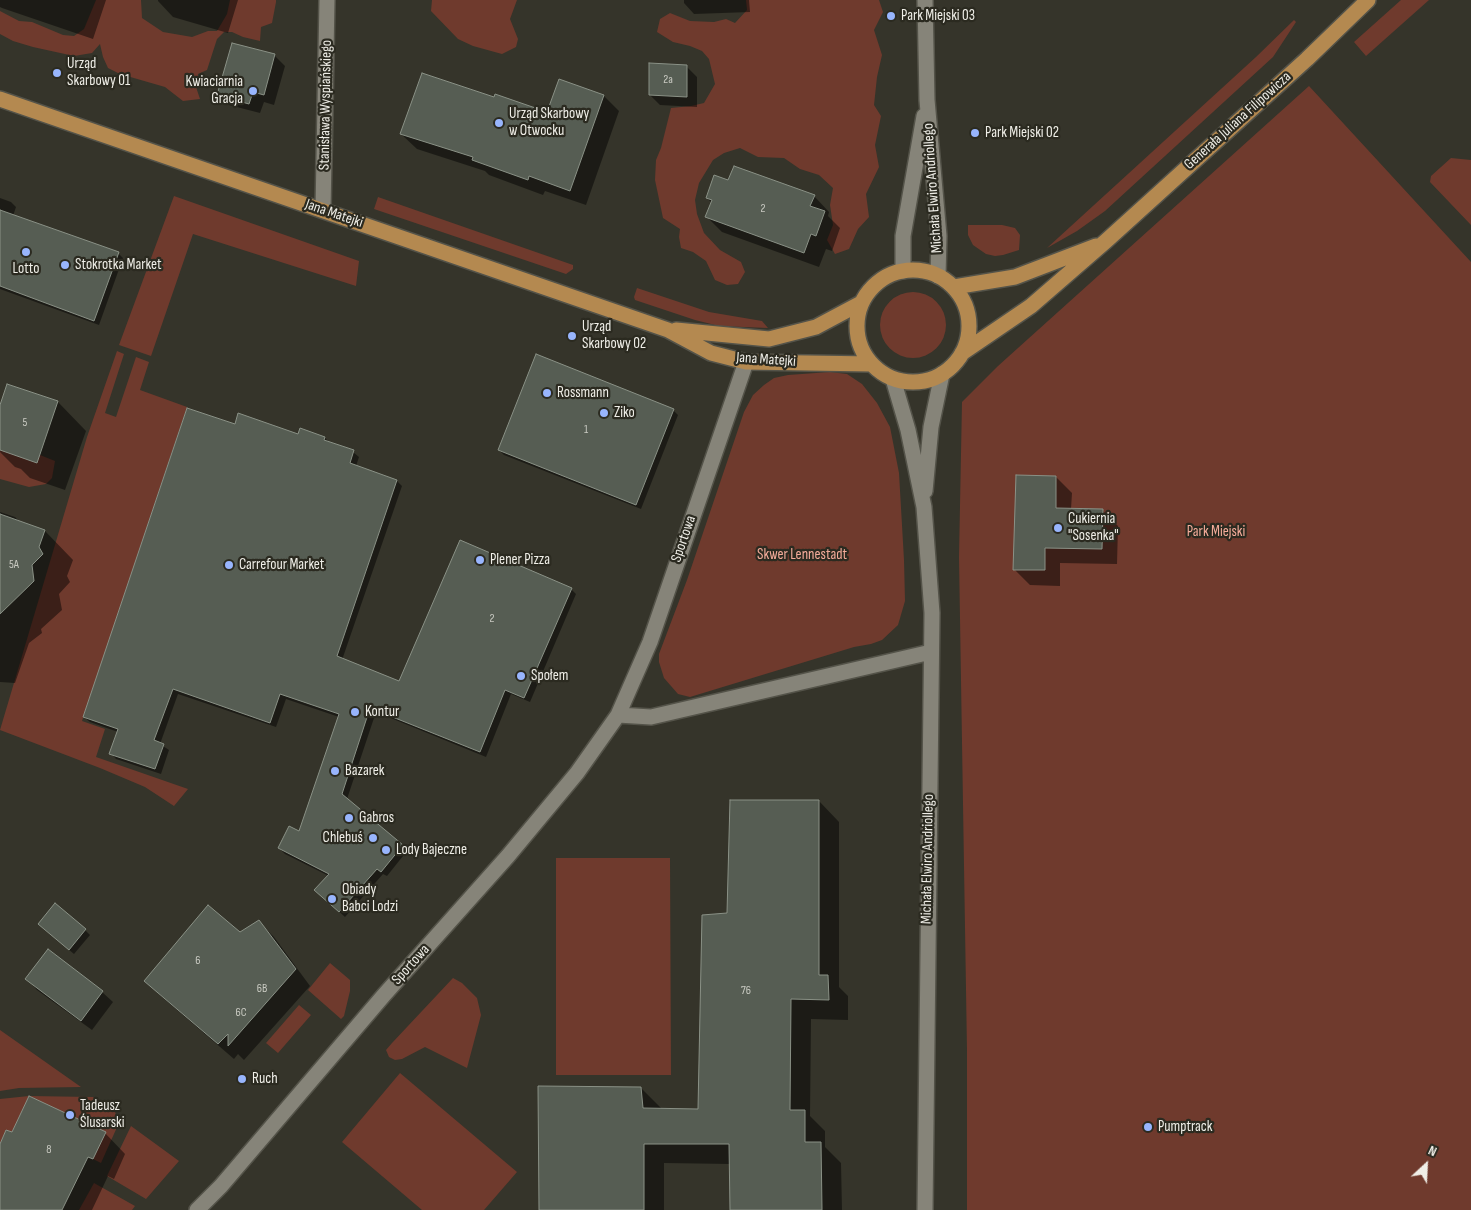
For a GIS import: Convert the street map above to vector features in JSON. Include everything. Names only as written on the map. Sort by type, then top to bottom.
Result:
[{"type":"main road","name":"Generała Juliana Filipowicza","points":[[962,353],[1031,306],[1106,241],[1307,59],[1368,0]]},
{"type":"main road","name":"Jana Matejki","points":[[0,99],[668,330],[711,353],[746,362],[871,364]]},
{"type":"main road","points":[[954,287],[1015,277],[1106,241]]},
{"type":"main road","points":[[922,270],[938,276],[954,287],[966,308],[969,331],[962,353],[942,374],[927,381],[910,382],[893,379],[871,364],[860,345],[856,324],[862,303],[872,288],[886,277],[903,271],[922,270]]},
{"type":"main road","name":"Jana Matejki","points":[[668,330],[768,338],[816,327],[862,303]]},
{"type":"street","name":"Stanisława Wyspiańskiego","points":[[323,210],[327,0]]},
{"type":"street","name":"Michała Elwiro Andriollego","points":[[925,0],[927,100],[938,236],[938,276]]},
{"type":"street","name":"Michała Elwiro Andriollego","points":[[903,271],[903,236],[927,100]]},
{"type":"street","name":"Sportowa","points":[[198,1210],[384,995],[508,856],[577,773],[618,715],[650,642],[746,362]]},
{"type":"street","name":"Michała Elwiro Andriollego","points":[[924,508],[930,427],[942,374]]},
{"type":"street","name":"Michała Elwiro Andriollego","points":[[893,379],[908,430],[924,508],[932,613],[930,652],[925,1210]]},
{"type":"street","points":[[618,715],[651,717],[930,652]]},
{"type":"green space","points":[[96,0],[141,0],[142,18],[163,32],[192,37],[208,31],[217,31],[227,14],[230,0],[276,0],[276,2],[272,23],[261,27],[260,41],[232,32],[224,32],[217,39],[207,70],[198,74],[196,87],[200,99],[183,101],[165,87],[120,74],[108,68],[100,44],[92,53],[74,56],[33,47],[13,41],[0,34],[0,11],[19,21],[32,22],[63,35],[74,36],[84,29]]},
{"type":"green space","points":[[432,0],[517,0],[510,19],[518,39],[516,47],[502,54],[473,46],[458,39],[431,11]]},
{"type":"green space","points":[[746,0],[879,0],[883,12],[874,30],[882,55],[874,105],[881,116],[875,145],[879,167],[866,194],[869,217],[858,229],[849,249],[835,254],[827,240],[833,225],[830,205],[833,188],[819,175],[800,169],[784,158],[758,157],[740,148],[724,153],[713,160],[699,183],[695,200],[697,214],[704,233],[720,250],[741,262],[745,272],[738,284],[727,285],[715,280],[706,261],[693,252],[681,248],[680,229],[663,218],[655,180],[656,160],[671,108],[704,103],[715,84],[709,59],[702,51],[673,42],[657,32],[660,19],[670,13],[690,21],[714,22],[726,19],[735,23],[747,10]]},
{"type":"green space","points":[[1401,0],[1429,0],[1366,56],[1354,42]]},
{"type":"green space","points":[[1294,20],[1296,22],[1273,57],[1105,211],[1077,231],[1047,248],[1256,57]]},
{"type":"green space","name":"Park Miejski","points":[[1309,86],[1471,262],[1471,1210],[967,1210],[967,1051],[959,557],[962,402],[998,366]]},
{"type":"green space","points":[[1451,158],[1471,160],[1471,225],[1430,182],[1431,176]]},
{"type":"green space","points":[[174,196],[359,261],[356,286],[193,234],[151,356],[119,345]]},
{"type":"green space","points":[[378,197],[573,265],[573,269],[566,274],[374,209]]},
{"type":"green space","points":[[968,225],[1002,225],[1015,228],[1020,235],[1019,250],[995,256],[986,254],[973,245],[968,235]]},
{"type":"green space","points":[[637,288],[709,312],[762,321],[768,328],[719,326],[695,320],[635,300]]},
{"type":"green space","points":[[913,292],[925,295],[936,302],[943,313],[946,325],[943,337],[936,348],[925,355],[913,358],[901,355],[890,348],[883,337],[880,325],[883,313],[890,302],[901,295]]},
{"type":"green space","points":[[117,351],[124,354],[105,413],[116,417],[136,357],[149,362],[140,390],[187,407],[82,721],[105,729],[96,757],[188,789],[174,806],[145,787],[0,730],[87,437]]},
{"type":"green space","name":"Skwer Lennestadt","points":[[830,372],[847,374],[862,384],[877,403],[890,427],[899,473],[904,560],[905,601],[898,625],[882,640],[871,644],[854,647],[690,697],[678,694],[664,678],[659,662],[659,654],[687,580],[744,412],[753,395],[774,378]]},
{"type":"green space","points":[[0,444],[37,462],[40,455],[55,461],[52,478],[46,484],[29,487],[0,479]]},
{"type":"green space","points":[[556,858],[670,858],[671,1075],[556,1075]]},
{"type":"green space","points":[[330,963],[350,980],[350,991],[344,1016],[341,1019],[308,990]]},
{"type":"green space","points":[[453,978],[462,983],[477,998],[481,1015],[467,1068],[425,1047],[402,1059],[395,1060],[389,1057],[386,1050]]},
{"type":"green space","points":[[299,1005],[311,1015],[278,1053],[266,1043]]},
{"type":"green space","points":[[0,1030],[81,1087],[19,1088],[0,1091]]},
{"type":"green space","points":[[400,1073],[517,1172],[484,1210],[422,1210],[342,1142]]},
{"type":"green space","points":[[29,1096],[93,1097],[115,1111],[118,1125],[101,1163],[93,1159],[106,1132]]},
{"type":"green space","points":[[29,1096],[12,1133],[6,1130],[0,1144],[0,1099]]},
{"type":"green space","points":[[131,1126],[179,1161],[146,1199],[107,1176]]},
{"type":"green space","points":[[94,1183],[135,1206],[132,1210],[79,1210]]},
{"type":"building","points":[[232,43],[275,54],[264,95],[253,92],[249,104],[217,95]]},
{"type":"building","points":[[649,63],[687,65],[687,97],[649,95]]},
{"type":"building","name":"Urząd Skarbowy w Otwocku","points":[[422,73],[494,97],[495,94],[547,112],[559,79],[604,95],[570,191],[529,176],[528,180],[472,160],[473,157],[400,134]]},
{"type":"building","points":[[734,166],[815,195],[810,206],[825,211],[816,236],[811,234],[804,253],[705,217],[712,200],[706,198],[714,175],[728,180]]},
{"type":"building","points":[[0,210],[119,252],[94,321],[0,286]]},
{"type":"building","points":[[536,354],[674,409],[636,505],[498,450]]},
{"type":"building","points":[[7,384],[58,401],[37,463],[0,450],[0,405]]},
{"type":"building","points":[[187,408],[235,424],[238,413],[298,434],[300,428],[325,437],[324,440],[354,450],[350,463],[397,480],[337,656],[399,681],[460,540],[572,588],[524,698],[505,690],[480,752],[370,708],[342,794],[403,845],[381,872],[377,869],[339,912],[314,890],[329,874],[278,848],[289,826],[299,831],[339,714],[280,694],[270,723],[173,689],[154,740],[164,744],[155,769],[109,754],[118,729],[83,717]]},
{"type":"building","name":"Cukiernia \"Sosenka\"","points":[[1016,475],[1056,476],[1056,508],[1103,509],[1102,549],[1045,548],[1045,570],[1013,570]]},
{"type":"building","points":[[0,514],[45,530],[39,547],[43,554],[32,565],[34,581],[0,614]]},
{"type":"building","points":[[730,800],[819,800],[819,975],[828,975],[829,1000],[791,999],[790,1110],[805,1110],[805,1142],[821,1142],[822,1210],[730,1210],[729,1144],[644,1144],[644,1210],[539,1210],[538,1086],[641,1087],[643,1108],[698,1109],[702,915],[727,913]]},
{"type":"building","points":[[55,903],[86,929],[69,950],[38,924]]},
{"type":"building","points":[[208,905],[240,932],[259,920],[296,969],[228,1046],[228,1034],[218,1044],[144,981]]},
{"type":"building","points":[[48,949],[103,991],[81,1021],[25,979]]},
{"type":"building","points":[[29,1096],[106,1132],[93,1159],[88,1157],[62,1210],[0,1210],[0,1144],[6,1130],[12,1132]]},
{"type":"place","name":"Park Miejski 03","points":[[891,16]]},
{"type":"place","name":"Urząd Skarbowy 01","points":[[57,73]]},
{"type":"place","name":"Kwiaciarnia Gracja","points":[[253,91]]},
{"type":"place","name":"Urząd Skarbowy w Otwocku","points":[[499,123]]},
{"type":"place","name":"Park Miejski 02","points":[[975,133]]},
{"type":"place","name":"Lotto","points":[[26,252]]},
{"type":"place","name":"Stokrotka Market","points":[[65,265]]},
{"type":"place","name":"Urząd Skarbowy 02","points":[[572,336]]},
{"type":"place","name":"Rossmann","points":[[547,393]]},
{"type":"place","name":"Ziko","points":[[604,413]]},
{"type":"place","name":"Cukiernia \"Sosenka\"","points":[[1058,528]]},
{"type":"place","name":"Plener Pizza","points":[[480,560]]},
{"type":"place","name":"Carrefour Market","points":[[229,565]]},
{"type":"place","name":"Społem","points":[[521,676]]},
{"type":"place","name":"Kontur","points":[[355,712]]},
{"type":"place","name":"Bazarek","points":[[335,771]]},
{"type":"place","name":"Gabros","points":[[349,818]]},
{"type":"place","name":"Chlebuś","points":[[373,838]]},
{"type":"place","name":"Lody Bajeczne","points":[[386,850]]},
{"type":"place","name":"Obiady Babci Lodzi","points":[[332,899]]},
{"type":"place","name":"Ruch","points":[[242,1079]]},
{"type":"place","name":"Tadeusz Ślusarski","points":[[70,1115]]},
{"type":"place","name":"Pumptrack","points":[[1148,1127]]}]
